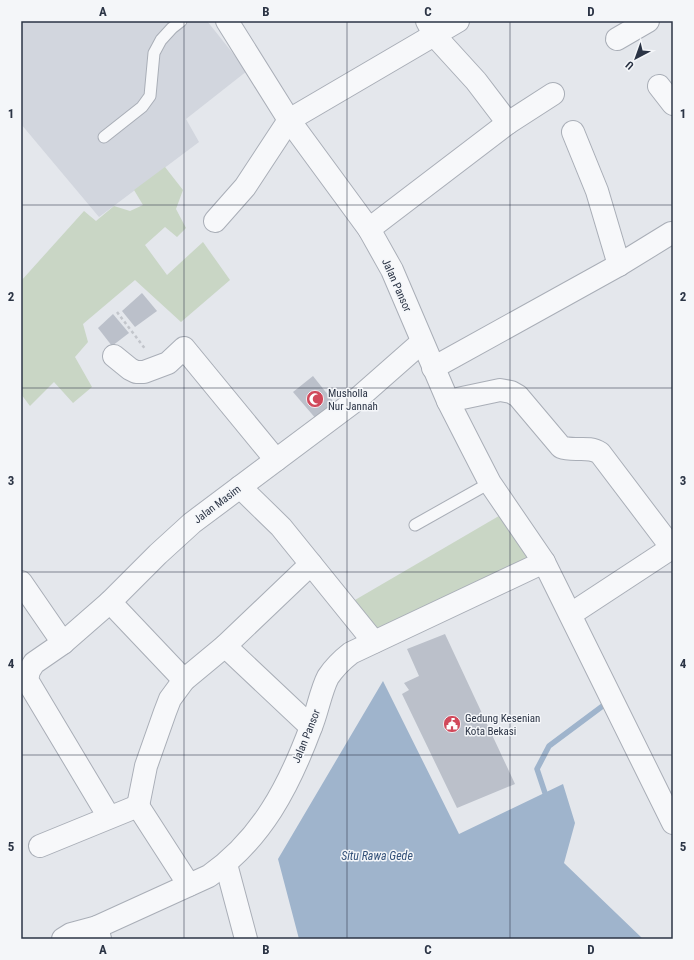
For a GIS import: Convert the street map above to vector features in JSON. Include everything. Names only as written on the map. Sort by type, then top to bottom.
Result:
[{"type":"street","name":"Jalan Pansor","points":[[227,21],[290,120],[369,229],[392,270],[433,368],[488,484],[544,562],[673,823]]},
{"type":"street","points":[[215,221],[245,186],[290,120],[431,28],[458,21]]},
{"type":"street","points":[[617,40],[648,21]]},
{"type":"street","points":[[431,28],[476,81],[508,123]]},
{"type":"street","points":[[659,86],[673,104]]},
{"type":"street","points":[[369,229],[508,123],[553,94]]},
{"type":"street","points":[[573,132],[597,191],[619,265]]},
{"type":"street","points":[[433,368],[619,265],[671,233]]},
{"type":"street","name":"Jalan Masim","points":[[109,817],[27,680],[28,671],[34,663],[63,643],[110,602],[158,554],[192,523],[355,401],[422,342]]},
{"type":"street","points":[[114,356],[130,369],[136,372],[144,372],[168,363],[184,348],[276,460]]},
{"type":"street","points":[[448,401],[500,390],[511,392],[518,396],[561,447],[566,449],[589,449],[600,453],[672,548],[571,614]]},
{"type":"street","points":[[240,487],[281,527],[374,642]]},
{"type":"street","name":"Jalan Pansor","points":[[63,939],[71,934],[99,933],[189,885],[209,876],[226,864],[254,836],[270,815],[282,794],[311,727],[328,678],[339,663],[351,653],[544,562]]},
{"type":"street","points":[[189,885],[138,806],[146,766],[165,712],[170,699],[184,680],[225,646],[312,564]]},
{"type":"street","points":[[21,582],[63,643]]},
{"type":"street","points":[[110,602],[184,680]]},
{"type":"street","points":[[225,646],[311,727]]},
{"type":"street","points":[[40,846],[138,806]]},
{"type":"street","points":[[226,864],[246,939]]},
{"type":"lane","points":[[104,136],[142,107],[150,96],[154,53],[160,40],[180,21]]},
{"type":"lane","points":[[416,525],[488,484]]},
{"type":"path","points":[[118,312],[159,366]]},
{"type":"shaded area","points":[[21,21],[207,21],[247,71],[186,119],[199,142],[99,217],[21,124]]},
{"type":"green space","points":[[165,167],[183,190],[176,209],[186,228],[177,237],[165,227],[145,245],[167,275],[203,242],[230,280],[181,322],[135,280],[83,324],[88,342],[75,357],[92,387],[73,403],[54,382],[30,406],[21,394],[21,281],[84,211],[96,221],[114,206],[130,211],[143,205],[134,190]]},
{"type":"green space","points":[[504,513],[537,560],[375,633],[355,600]]},
{"type":"water","name":"Situ Rawa Gede","points":[[383,681],[459,834],[563,784],[575,823],[564,863],[643,939],[299,939],[278,859]]},
{"type":"building","points":[[142,293],[157,311],[135,327],[122,311]]},
{"type":"building","points":[[113,314],[129,333],[112,346],[98,328]]},
{"type":"building","name":"Musholla Nur Jannah","points":[[313,376],[336,405],[317,420],[293,392]]},
{"type":"building","name":"Gedung Kesenian Kota Bekasi","points":[[445,634],[515,784],[457,808],[402,694],[409,690],[404,683],[419,676],[407,649]]},
{"type":"waterway","points":[[545,793],[537,769],[549,746],[608,702]]},
{"type":"place","name":"Musholla Nur Jannah","points":[[315,399]]},
{"type":"place","name":"Gedung Kesenian Kota Bekasi","points":[[452,724]]}]
